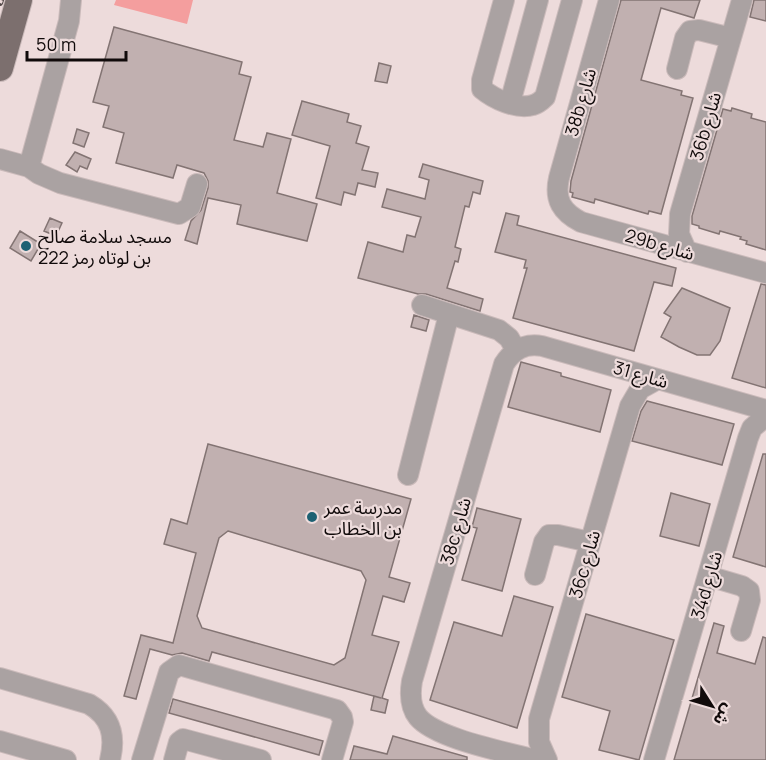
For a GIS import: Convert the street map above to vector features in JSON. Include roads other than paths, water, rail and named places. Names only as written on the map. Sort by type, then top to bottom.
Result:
[{"type":"main road","points":[[0,68],[19,0]]},
{"type":"street","points":[[29,167],[69,21],[71,0]]},
{"type":"street","points":[[504,0],[482,80],[482,89],[488,94],[519,106],[532,105],[545,97],[572,0]]},
{"type":"street","points":[[510,103],[538,0]]},
{"type":"street","name":"38b شارع","points":[[559,204],[557,196],[559,178],[609,0]]},
{"type":"street","name":"36b شارع","points":[[687,252],[679,234],[680,214],[741,0]]},
{"type":"street","points":[[677,69],[685,38],[690,31],[699,30],[731,38]]},
{"type":"street","points":[[0,159],[29,167],[49,179],[179,214],[190,207],[197,184]]},
{"type":"street","name":"29b شارع","points":[[559,204],[582,222],[766,273]]},
{"type":"street","points":[[422,306],[500,330],[509,338],[516,350]]},
{"type":"street","points":[[408,475],[449,314]]},
{"type":"street","name":"شارع 31","points":[[516,350],[524,346],[542,346],[766,410]]},
{"type":"street","name":"38c شارع","points":[[516,350],[504,364],[500,373],[412,681],[411,699],[417,716],[432,729],[535,760]]},
{"type":"street","name":"36c شارع","points":[[546,760],[539,742],[539,719],[630,406],[640,389],[658,379]]},
{"type":"street","name":"34d شارع","points":[[654,760],[748,438],[752,428],[766,416]]},
{"type":"street","points":[[535,575],[544,542],[549,535],[590,543]]},
{"type":"street","points":[[708,576],[742,586],[749,591],[750,600],[741,631]]},
{"type":"street","points":[[142,760],[169,672],[171,668],[179,665],[337,710],[343,722],[332,760]]},
{"type":"street","points":[[0,678],[89,704],[99,710],[111,728],[114,740],[110,760]]},
{"type":"street","points":[[174,760],[178,742],[183,739],[261,760]]},
{"type":"street","points":[[0,741],[66,760]]},
{"type":"place","name":"مسجد سلامة صالح بن لوتاه رمز 222","points":[[26,246]]},
{"type":"place","name":"مدرسة عمر بن الخطاب","points":[[312,517]]}]
